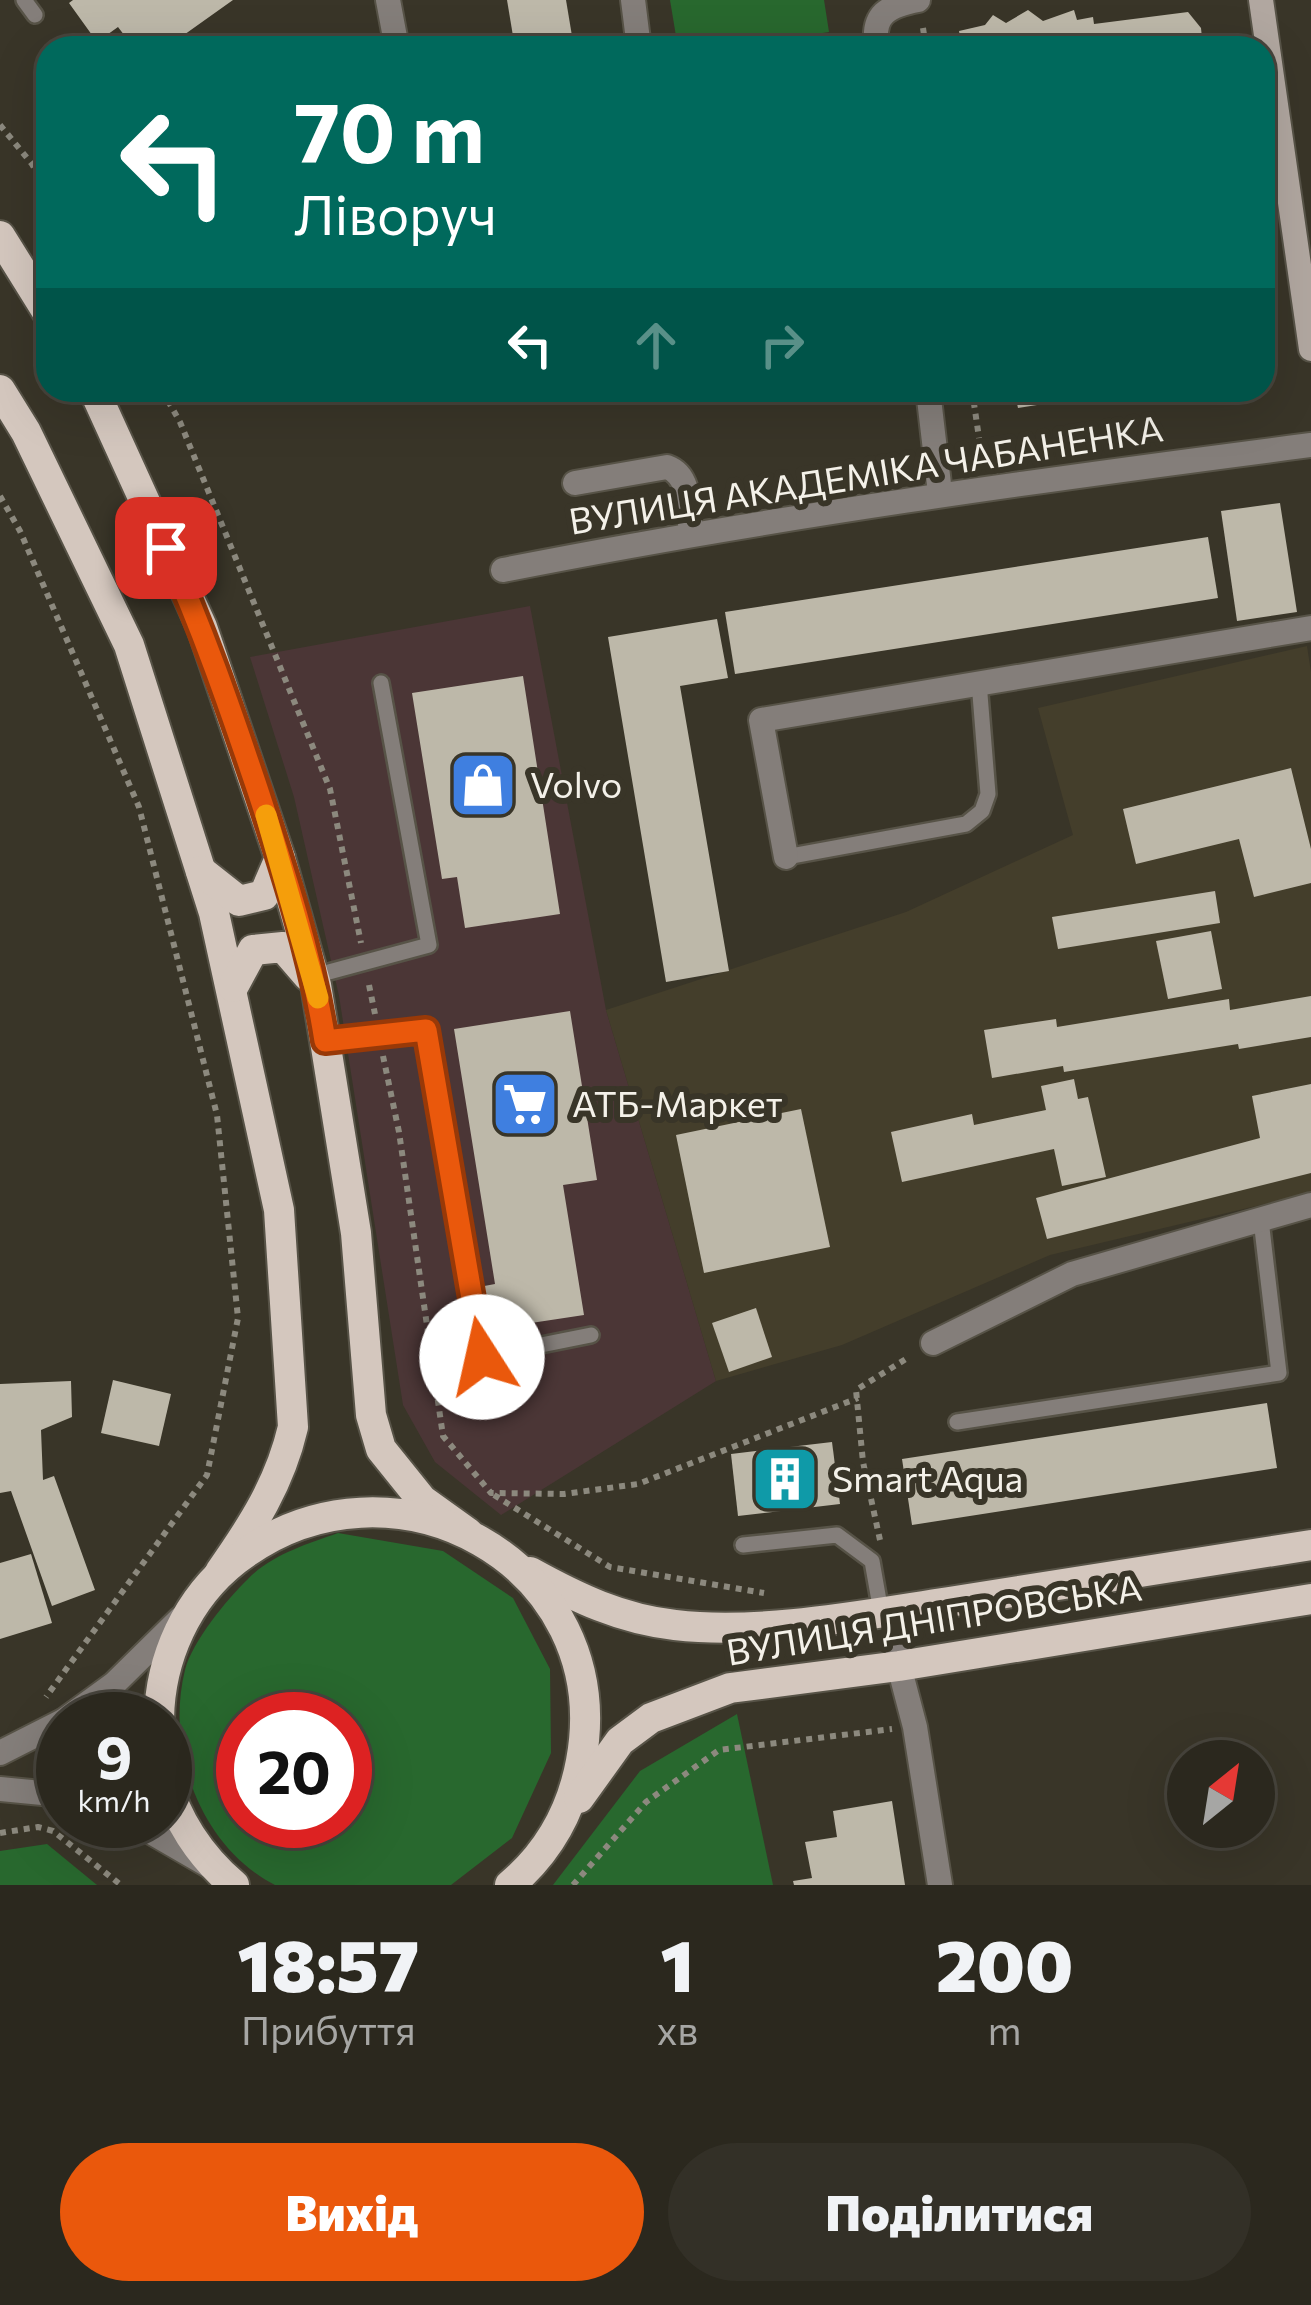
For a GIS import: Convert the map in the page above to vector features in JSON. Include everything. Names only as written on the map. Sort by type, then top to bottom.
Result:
[{"type":"main road","points":[[0,236],[36,294]]},
{"type":"main road","points":[[0,390],[26,432],[128,646],[233,987],[279,1210],[293,1426],[285,1462],[272,1493],[190,1609],[170,1652],[160,1692]]},
{"type":"main road","points":[[99,402],[202,627],[280,858],[315,981],[356,1233],[371,1415],[381,1449],[422,1500],[509,1560],[545,1599],[569,1642],[583,1690],[585,1739],[576,1787],[556,1833],[518,1880]]},
{"type":"main road","points":[[201,871],[239,901],[264,895],[280,858]]},
{"type":"main road","points":[[233,987],[253,950],[283,947],[315,981]]},
{"type":"main road","points":[[220,1572],[262,1540],[311,1518],[364,1510],[417,1515],[467,1533]]},
{"type":"main road","name":"ВУЛИЦЯ ДНІПРОВСЬКА","points":[[509,1560],[579,1599],[620,1615],[724,1629],[888,1611],[1311,1545]]},
{"type":"main road","name":"ВУЛИЦЯ ДНІПРОВСЬКА","points":[[556,1833],[620,1742],[651,1718],[730,1688],[899,1666],[1311,1599]]},
{"type":"main road","points":[[192,1838],[225,1877]]},
{"type":"street","points":[[388,0],[395,36]]},
{"type":"street","points":[[633,0],[638,36]]},
{"type":"street","points":[[874,36],[879,16],[892,6],[918,0]]},
{"type":"street","points":[[1261,0],[1266,36]]},
{"type":"street","points":[[1275,98],[1311,349]]},
{"type":"street","points":[[929,402],[940,493]]},
{"type":"street","name":"ВУЛИЦЯ АКАДЕМІКА ЧАБАНЕНКА","points":[[503,570],[691,533],[940,493],[1311,446]]},
{"type":"street","points":[[575,483],[667,467],[678,471],[691,533]]},
{"type":"street","points":[[786,857],[761,720],[1311,628]]},
{"type":"street","points":[[933,1343],[1072,1274],[1311,1205]]},
{"type":"street","points":[[103,1692],[190,1609]]},
{"type":"street","points":[[888,1611],[915,1726],[940,1885]]},
{"type":"street","points":[[0,1753],[36,1734]]},
{"type":"street","points":[[0,1789],[36,1793]]},
{"type":"street","points":[[177,1848],[225,1877]]},
{"type":"lane","points":[[786,857],[966,824],[982,811],[988,794],[979,682]]},
{"type":"lane","points":[[315,981],[429,945],[381,683]]},
{"type":"lane","points":[[325,1041],[426,1030],[482,1357],[591,1335]]},
{"type":"lane","points":[[957,1422],[1280,1373],[1261,1220]]},
{"type":"lane","points":[[742,1545],[837,1535],[872,1561],[888,1611]]},
{"type":"path","points":[[0,125],[36,176]]},
{"type":"path","points":[[169,402],[330,789],[399,1132],[443,1436],[491,1493],[565,1494],[638,1484],[857,1398]]},
{"type":"path","points":[[974,402],[986,487]]},
{"type":"path","points":[[0,496],[20,531],[139,806],[217,1115],[238,1318],[207,1475],[50,1692]]},
{"type":"path","points":[[881,1545],[863,1462],[856,1390],[933,1343]]},
{"type":"path","points":[[573,1885],[646,1802],[719,1750],[915,1726]]},
{"type":"path","points":[[0,1833],[38,1827],[53,1831],[121,1885]]},
{"type":"shaded area","points":[[530,606],[606,1010],[716,1381],[501,1515],[435,1462],[403,1405],[339,996],[294,797],[250,657]]},
{"type":"shaded area","points":[[1307,646],[1311,672],[1311,1193],[1050,1255],[842,1345],[716,1381],[606,1010],[906,912],[1073,835],[1038,708]]},
{"type":"green space","points":[[670,0],[824,0],[829,32],[803,36],[676,36]]},
{"type":"green space","points":[[338,1533],[443,1551],[513,1598],[550,1669],[551,1753],[512,1838],[451,1885],[275,1885],[228,1848],[372,1848],[372,1692],[216,1692],[216,1832],[195,1794],[192,1692],[181,1692],[185,1670],[221,1609],[257,1571],[290,1551]]},
{"type":"green space","points":[[737,1714],[773,1885],[553,1885],[640,1771]]},
{"type":"green space","points":[[52,1848],[97,1885],[0,1885],[0,1851]]},
{"type":"building","points":[[233,0],[182,36],[125,36],[118,27],[105,36],[93,36],[69,3]]},
{"type":"building","points":[[507,0],[566,0],[572,36],[513,36]]},
{"type":"building","points":[[1028,10],[1043,21],[1074,10],[1077,20],[1093,17],[1094,24],[1188,12],[1202,36],[960,36],[959,31],[985,25],[993,15],[1006,23]]},
{"type":"building","points":[[1017,402],[1056,402],[1018,408]]},
{"type":"building","points":[[1280,503],[1297,612],[1237,621],[1221,511]]},
{"type":"building","points":[[1208,537],[1218,598],[735,674],[725,612]]},
{"type":"building","points":[[717,619],[728,678],[680,686],[729,971],[666,982],[608,637]]},
{"type":"building","name":"Volvo","points":[[523,676],[560,914],[465,928],[457,877],[442,879],[412,693]]},
{"type":"building","points":[[1291,768],[1311,849],[1311,883],[1254,897],[1239,839],[1136,864],[1123,809]]},
{"type":"building","points":[[1215,891],[1220,923],[1058,949],[1052,917]]},
{"type":"building","points":[[1211,931],[1222,989],[1168,999],[1156,941]]},
{"type":"building","points":[[1311,996],[1311,1037],[992,1078],[984,1030],[1056,1019],[1057,1027],[1229,999],[1230,1010]]},
{"type":"building","name":"АТБ-Маркет","points":[[570,1011],[597,1180],[563,1185],[584,1315],[485,1330],[479,1287],[495,1284],[454,1029]]},
{"type":"building","points":[[1074,1079],[1078,1099],[1088,1097],[1106,1177],[1062,1186],[1054,1149],[902,1182],[891,1132],[972,1114],[974,1125],[1046,1110],[1041,1086]]},
{"type":"building","points":[[1311,1084],[1311,1173],[1047,1239],[1036,1198],[1260,1138],[1252,1096]]},
{"type":"building","points":[[801,1109],[830,1247],[704,1273],[676,1135]]},
{"type":"building","points":[[756,1308],[772,1357],[729,1372],[712,1323]]},
{"type":"building","points":[[113,1380],[171,1394],[159,1446],[101,1433]]},
{"type":"building","points":[[71,1381],[72,1417],[41,1430],[43,1480],[54,1476],[95,1590],[52,1606],[11,1491],[0,1493],[0,1384]]},
{"type":"building","points":[[1267,1403],[1277,1468],[912,1525],[902,1459]]},
{"type":"building","name":"Smart Aqua","points":[[832,1442],[840,1504],[738,1516],[731,1454]]},
{"type":"building","points":[[31,1554],[52,1623],[0,1639],[0,1563]]},
{"type":"building","points":[[892,1801],[905,1885],[794,1885],[793,1881],[812,1878],[805,1842],[837,1837],[833,1811]]},
{"type":"slow traffic","points":[[266,815],[318,998]]},
{"type":"place","name":"Volvo","points":[[483,785]]},
{"type":"place","name":"АТБ-Маркет","points":[[525,1104]]},
{"type":"place","name":"Smart Aqua","points":[[785,1479]]},
{"type":"route","points":[[166,548],[202,627],[280,858],[316,985],[325,1041],[426,1030],[482,1357]]}]
